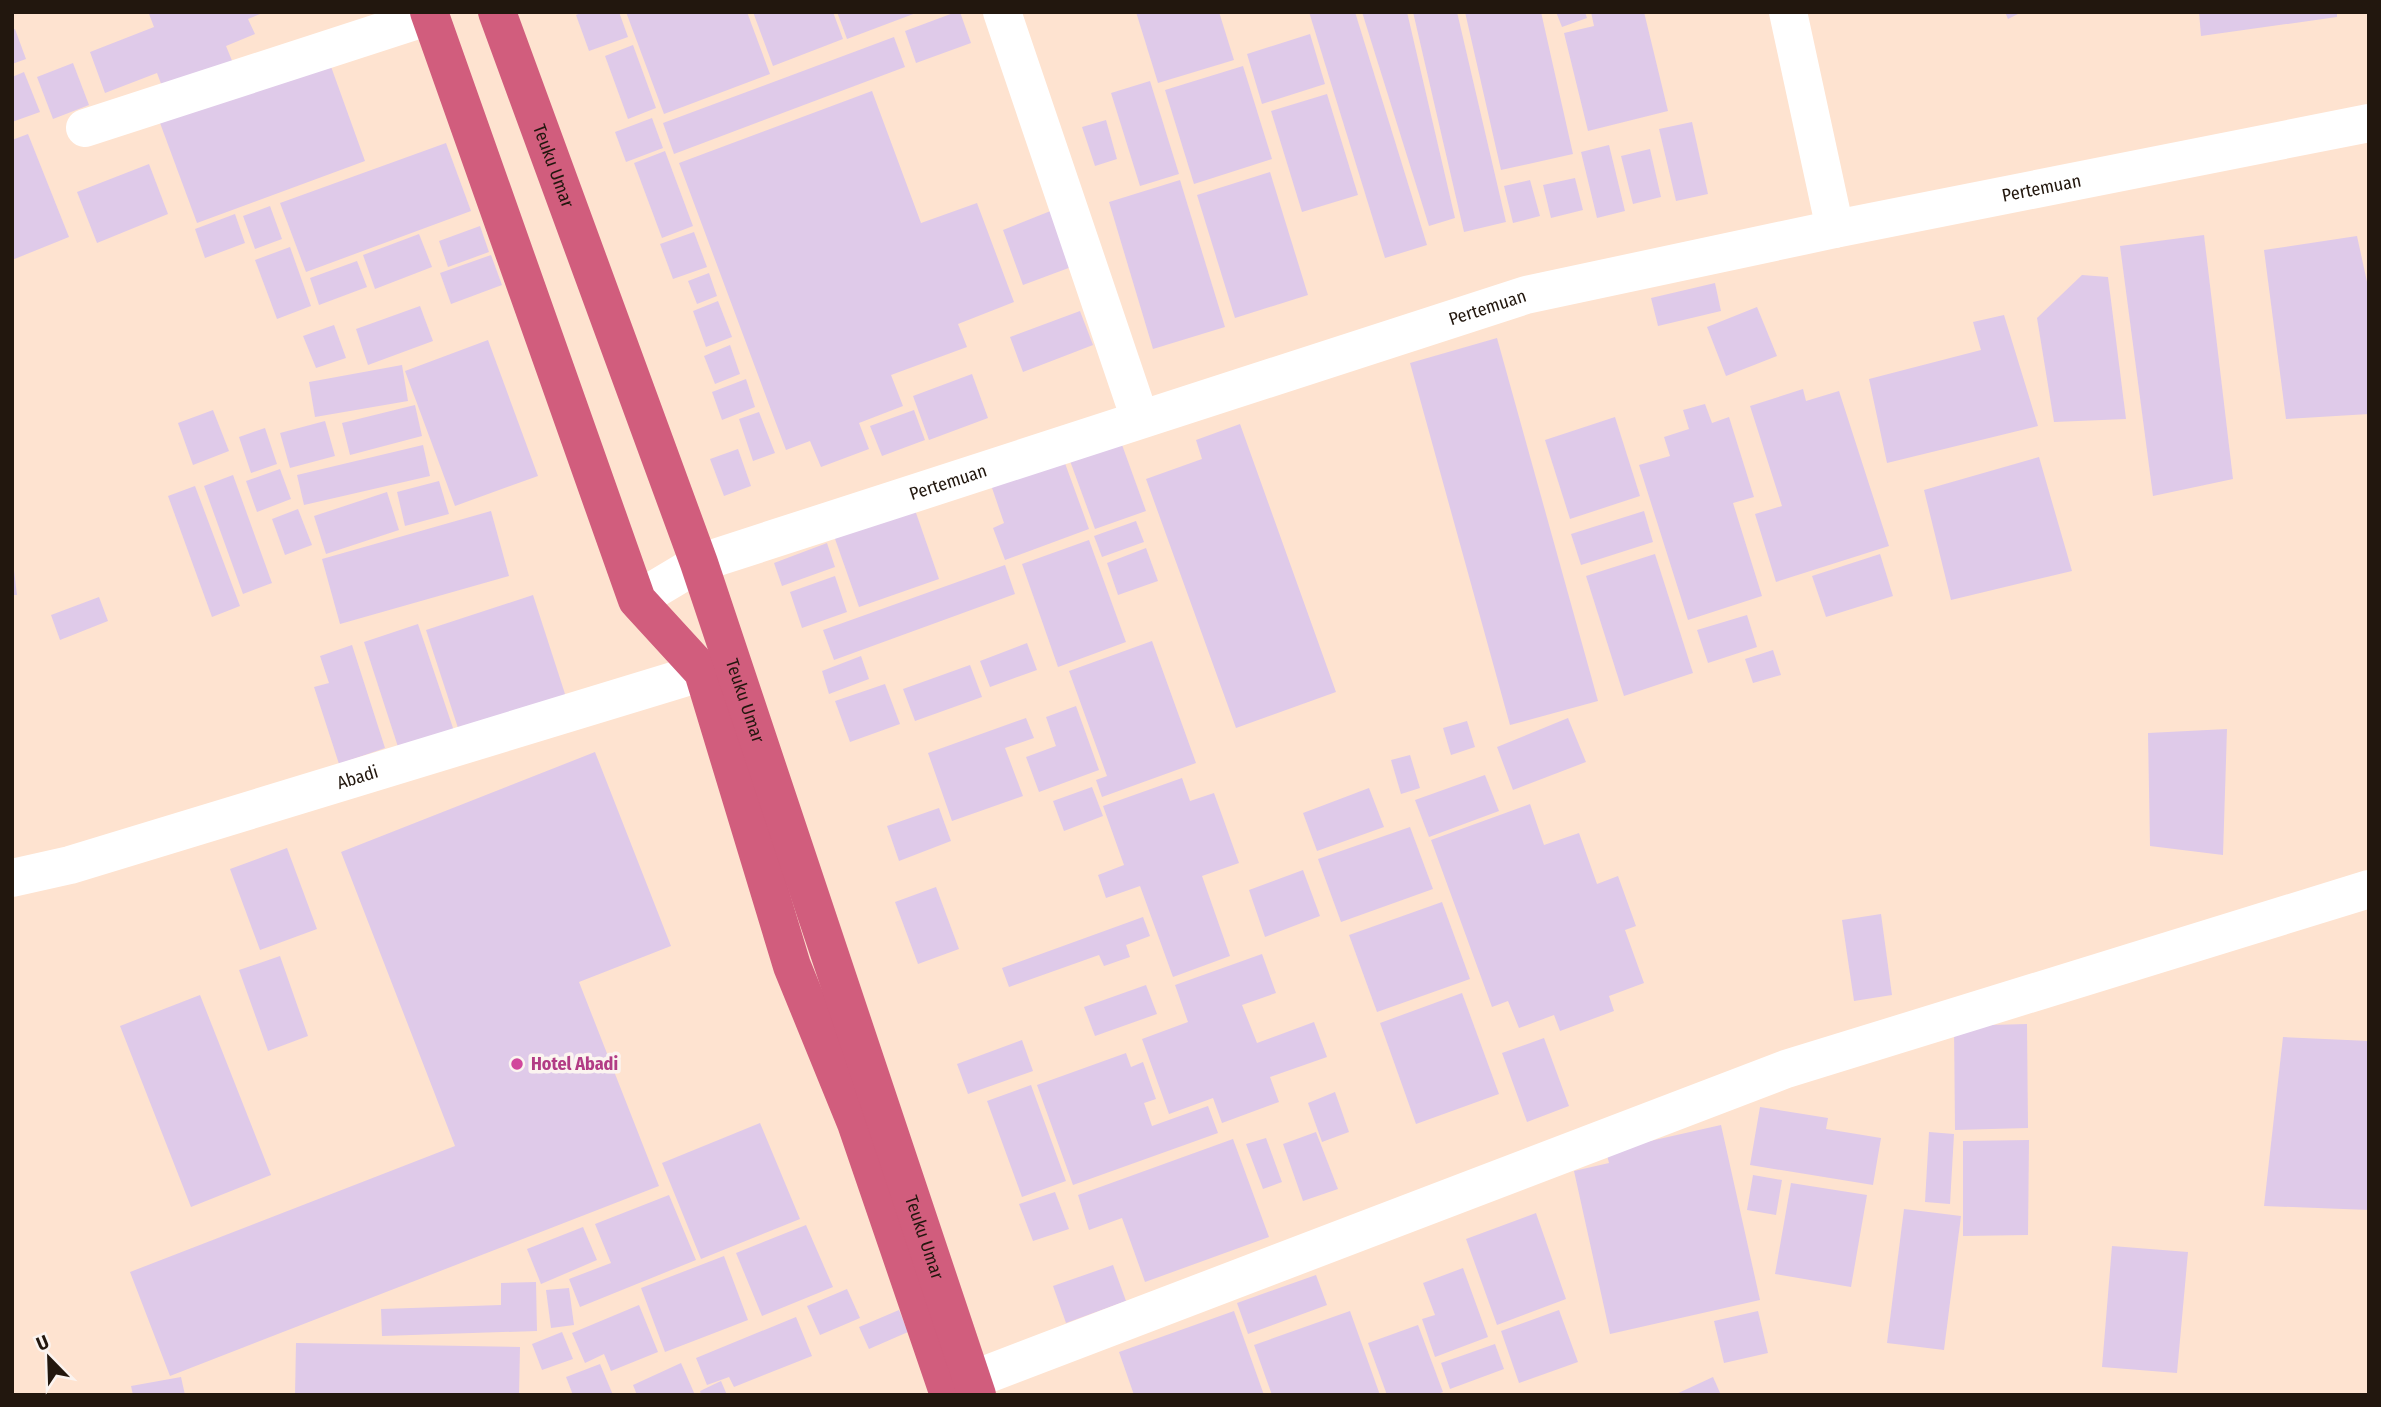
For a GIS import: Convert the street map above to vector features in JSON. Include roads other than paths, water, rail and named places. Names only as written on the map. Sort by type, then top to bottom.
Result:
[{"type":"highway","name":"Teuku Umar","points":[[497,12],[699,562],[966,1390]]},
{"type":"highway","points":[[429,14],[637,600],[703,672],[792,967],[966,1390]]},
{"type":"street","points":[[1002,12],[1140,419]]},
{"type":"street","points":[[1787,12],[1835,229]]},
{"type":"street","points":[[85,128],[429,14]]},
{"type":"street","name":"Pertemuan","points":[[637,600],[699,562],[1526,295],[1835,229],[2369,123]]},
{"type":"street","name":"Abadi","points":[[12,878],[70,865],[703,672]]},
{"type":"street","points":[[966,1390],[1786,1069],[2369,889]]},
{"type":"place","name":"Hotel Abadi","points":[[517,1064]]}]
